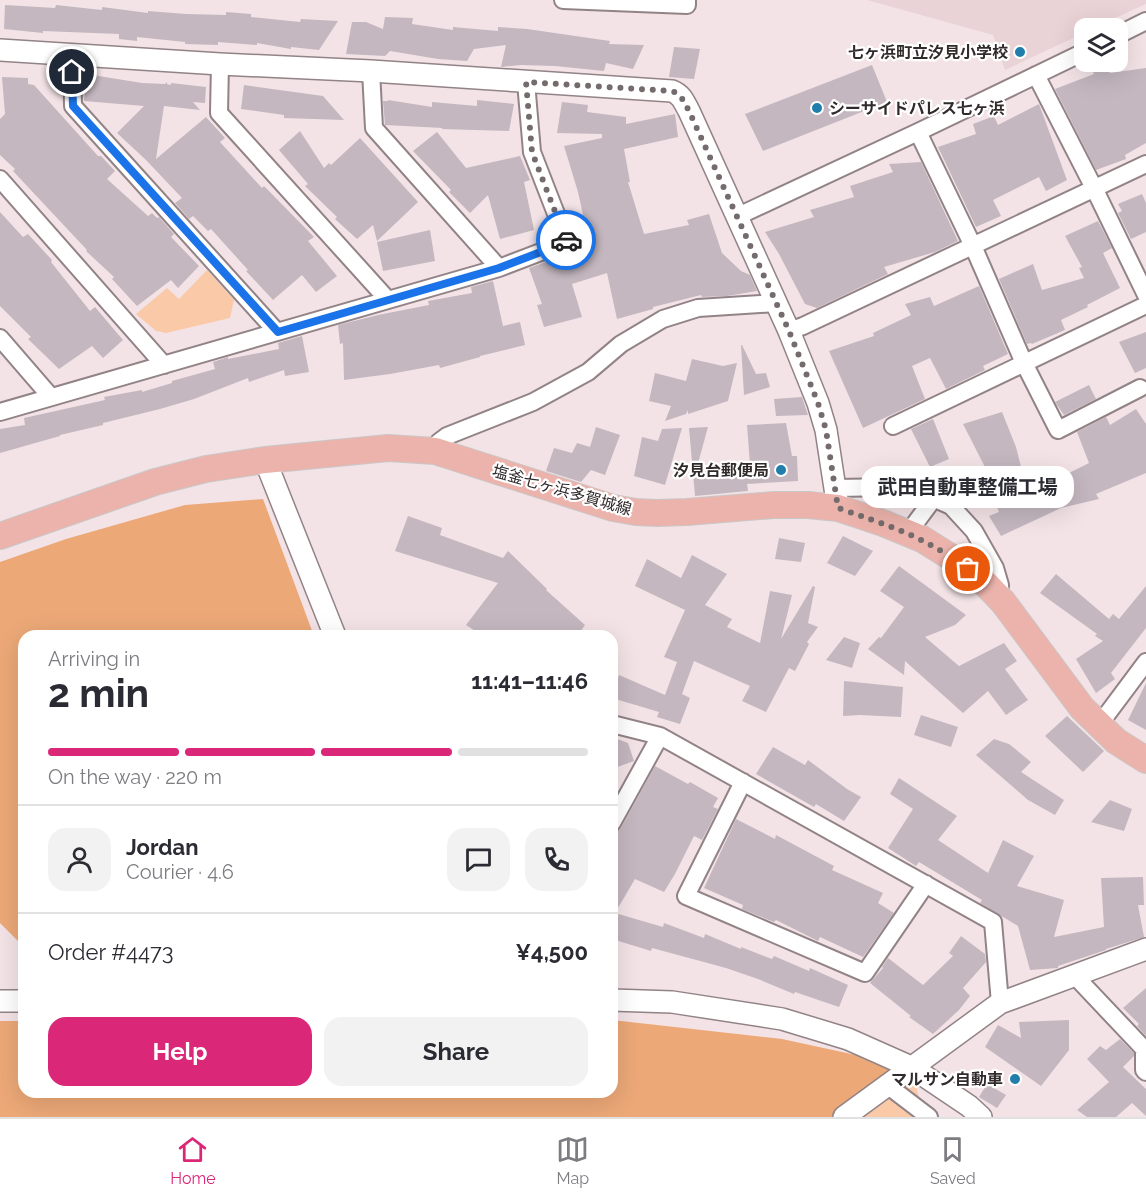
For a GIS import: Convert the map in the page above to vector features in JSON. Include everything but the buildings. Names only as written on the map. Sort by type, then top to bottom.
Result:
[{"type":"main road","name":"塩釜七ヶ浜多賀城線","points":[[0,536],[155,482],[206,469],[265,460],[388,448],[435,451],[614,508],[636,512],[687,512],[774,505],[808,505],[837,498],[922,539],[982,580],[1038,647],[1082,708],[1116,741],[1146,760]]},
{"type":"street","points":[[563,0],[687,5],[687,0]]},
{"type":"street","points":[[1128,30],[1146,21]]},
{"type":"street","points":[[0,50],[371,71],[678,93],[689,111],[789,331],[818,403],[826,430],[837,498],[897,487],[924,494],[951,506],[974,531],[995,568],[1000,585],[999,598]]},
{"type":"street","points":[[72,54],[73,106],[278,332]]},
{"type":"street","points":[[736,217],[1074,57]]},
{"type":"street","points":[[220,64],[219,113],[388,300]]},
{"type":"street","points":[[371,71],[375,128],[499,268]]},
{"type":"street","points":[[1036,75],[1146,295]]},
{"type":"street","points":[[0,412],[499,268],[567,242],[532,152],[526,82]]},
{"type":"street","points":[[918,132],[973,246],[1024,363],[1058,430],[1140,388]]},
{"type":"street","points":[[789,331],[1146,164]]},
{"type":"street","points":[[0,179],[164,365]]},
{"type":"street","points":[[435,451],[439,442],[447,436],[533,402],[588,372],[621,344],[663,319],[698,308],[776,303]]},
{"type":"street","points":[[893,426],[1146,305]]},
{"type":"street","points":[[0,338],[51,397]]},
{"type":"street","points":[[265,460],[333,630]]},
{"type":"street","points":[[908,533],[934,498]]},
{"type":"street","points":[[1099,725],[1146,662]]},
{"type":"street","points":[[618,726],[660,736],[993,922],[1000,1003]]},
{"type":"street","points":[[618,812],[660,736]]},
{"type":"street","points":[[743,782],[686,896],[865,973],[926,884]]},
{"type":"street","points":[[844,1117],[1000,1003],[1146,949]]},
{"type":"street","points":[[1075,975],[1144,1049],[1144,1070],[1146,1072]]},
{"type":"street","points":[[618,1000],[672,1002],[782,1019],[848,1039],[911,1067],[969,1106],[981,1117]]},
{"type":"street","points":[[0,1001],[18,1001]]},
{"type":"street","points":[[887,1085],[929,1117]]},
{"type":"shaded area","name":"七ヶ浜町立汐見小学校","points":[[867,0],[1146,0],[1146,4],[1115,18],[1074,18],[1074,38],[1005,70],[993,35]]},
{"type":"shaded area","points":[[207,270],[234,300],[230,318],[166,333],[156,331],[136,314],[167,288],[179,299]]},
{"type":"shaded area","points":[[263,499],[312,630],[18,630],[18,941],[0,923],[0,562],[66,539],[185,505]]},
{"type":"shaded area","points":[[0,1021],[18,1021],[18,1098],[618,1098],[618,1021],[782,1039],[911,1067],[844,1117],[0,1117]]},
{"type":"shaded area","points":[[911,1067],[924,1117],[844,1117]]},
{"type":"way so far","points":[[566,240],[532,152],[526,82],[678,93],[689,111],[789,331],[818,403],[826,430],[838,508],[922,539],[968,569]]},
{"type":"place","name":"七ヶ浜町立汐見小学校","points":[[1020,52]]},
{"type":"place","name":"シーサイドパレス七ヶ浜","points":[[817,108]]},
{"type":"place","name":"汐見台郵便局","points":[[781,470]]},
{"type":"place","name":"武田自動車整備工場","points":[[968,569]]},
{"type":"place","name":"マルサン自動車","points":[[1015,1079]]},
{"type":"route","points":[[72,72],[73,106],[278,332],[499,268],[567,242],[566,240]]}]
